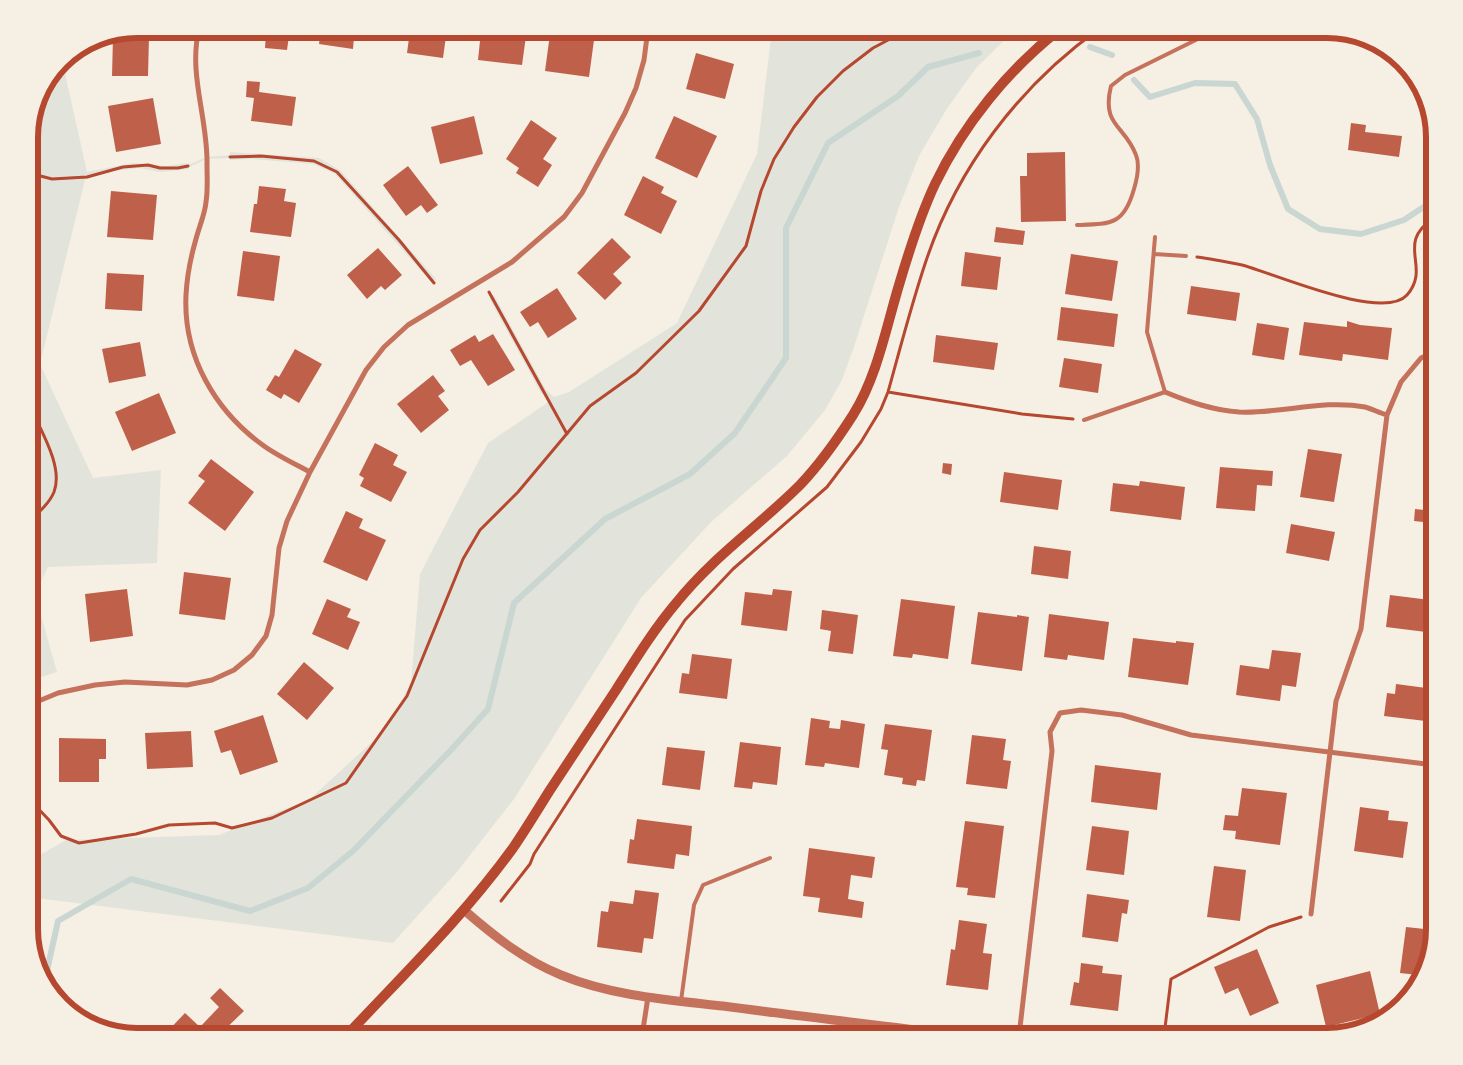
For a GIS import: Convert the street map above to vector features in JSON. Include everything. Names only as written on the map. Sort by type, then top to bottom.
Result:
[{"type":"main road","points":[[353,1028],[464,910],[513,848],[638,656],[671,609],[721,554],[797,488],[834,444],[855,412],[868,386],[916,233],[943,167],[990,98],[1018,66],[1050,38]]},
{"type":"street","points":[[196,38],[196,72],[207,159],[206,203],[193,248],[186,294],[187,326],[196,362],[213,394],[235,421],[264,447],[310,472]]},
{"type":"street","points":[[38,701],[58,693],[95,685],[125,682],[187,685],[212,680],[234,670],[252,655],[266,636],[272,615],[279,548],[287,522],[310,472],[366,370],[384,347],[408,325],[512,262],[564,217],[582,193],[625,113],[636,88],[644,60],[647,38]]},
{"type":"street","points":[[1311,914],[1336,701],[1361,629],[1387,416],[1401,382],[1421,358],[1426,356]]},
{"type":"street","points":[[1165,392],[1202,406],[1240,412],[1319,406],[1346,406],[1366,408],[1387,416]]},
{"type":"street","points":[[1020,1028],[1052,751],[1050,732],[1060,713],[1081,710],[1122,715],[1191,735],[1426,764]]},
{"type":"street","points":[[464,910],[510,948],[544,968],[587,984],[648,997],[899,1028]]},
{"type":"street","points":[[643,1028],[648,997]]},
{"type":"lane","points":[[1077,225],[1103,224],[1123,215],[1131,200],[1136,184],[1138,168],[1136,155],[1112,119],[1107,107],[1111,86],[1125,75],[1200,38]]},
{"type":"lane","points":[[1084,420],[1165,392],[1148,332],[1156,237]]},
{"type":"lane","points":[[1154,254],[1186,256]]},
{"type":"lane","points":[[681,1001],[694,905],[703,884],[770,858]]},
{"type":"path","points":[[38,808],[61,836],[79,842],[136,834],[169,825],[216,823],[232,828],[272,818],[346,783],[407,696],[463,559],[480,530],[518,492],[590,406],[636,373],[699,311],[746,246],[761,191],[774,159],[817,97],[843,71],[873,48],[891,38]]},
{"type":"path","points":[[230,157],[261,156],[314,161],[336,172],[399,240],[434,283]]},
{"type":"path","points":[[38,175],[52,179],[87,177],[123,167],[148,165],[160,168],[178,168],[188,166]]},
{"type":"path","points":[[1186,256],[1242,265],[1321,292],[1347,298],[1382,304],[1393,303],[1405,297],[1414,285],[1416,275],[1414,246],[1416,236],[1426,224]]},
{"type":"path","points":[[489,292],[567,434]]},
{"type":"path","points":[[888,392],[1022,414],[1084,420]]},
{"type":"path","points":[[38,423],[50,448],[57,480],[54,493],[45,507],[38,513]]},
{"type":"path","points":[[501,901],[530,864],[534,854]]},
{"type":"path","points":[[1165,1028],[1171,979],[1270,927],[1311,914]]},
{"type":"shaded area","points":[[771,38],[1007,38],[976,68],[946,110],[919,156],[899,207],[842,380],[825,410],[787,456],[711,522],[641,598],[514,799],[456,873],[393,943],[38,898],[38,856],[66,840],[219,835],[310,799],[385,730],[411,683],[420,574],[488,443],[550,401],[541,393],[489,298],[494,295],[546,390],[554,397],[569,392],[677,323],[757,154]]},
{"type":"shaded area","points":[[64,69],[87,172],[133,163],[167,166],[187,163],[188,165],[207,157],[230,155],[230,152],[319,158],[340,170],[436,279],[431,282],[335,174],[313,164],[250,159],[230,160],[230,158],[207,159],[188,169],[160,172],[139,168],[107,172],[85,180],[40,364],[93,478],[161,470],[157,563],[48,567],[38,588],[38,124],[45,99],[54,81]]},
{"type":"shaded area","points":[[38,605],[57,672],[38,678]]},
{"type":"building","points":[[124,38],[149,38],[148,76],[112,76],[113,41]]},
{"type":"building","points":[[266,38],[289,38],[287,50],[265,48]]},
{"type":"building","points":[[320,38],[354,38],[353,49],[319,44]]},
{"type":"building","points":[[409,38],[446,38],[443,58],[407,53]]},
{"type":"building","points":[[472,38],[526,38],[522,65],[478,60],[480,41],[472,40]]},
{"type":"building","points":[[549,38],[594,40],[589,77],[545,71]]},
{"type":"building","points":[[696,53],[734,64],[725,99],[686,89]]},
{"type":"building","points":[[247,81],[260,82],[259,92],[296,97],[292,126],[251,121],[254,98],[246,97]]},
{"type":"building","points":[[153,98],[161,144],[116,152],[108,106]]},
{"type":"building","points":[[474,116],[483,154],[440,164],[431,127]]},
{"type":"building","points":[[674,116],[717,136],[697,178],[655,158]]},
{"type":"building","points":[[531,120],[557,138],[543,159],[552,165],[538,187],[516,173],[519,168],[506,159]]},
{"type":"building","points":[[1351,123],[1366,125],[1365,132],[1402,136],[1399,157],[1348,150]]},
{"type":"building","points":[[1065,152],[1066,221],[1021,222],[1020,176],[1027,176],[1027,153]]},
{"type":"building","points":[[408,166],[438,205],[427,213],[421,205],[406,216],[383,185]]},
{"type":"building","points":[[643,176],[664,187],[661,193],[677,201],[661,234],[624,215]]},
{"type":"building","points":[[259,186],[286,189],[284,201],[296,203],[291,237],[250,232]]},
{"type":"building","points":[[111,191],[157,195],[153,240],[107,237]]},
{"type":"building","points":[[996,227],[1025,231],[1023,245],[994,242]]},
{"type":"building","points":[[612,238],[631,257],[613,274],[622,283],[605,300],[577,273]]},
{"type":"building","points":[[378,248],[402,275],[385,290],[381,286],[367,299],[347,275]]},
{"type":"building","points":[[243,251],[280,256],[274,301],[237,296]]},
{"type":"building","points":[[965,252],[1001,257],[997,290],[961,286]]},
{"type":"building","points":[[1071,254],[1118,261],[1112,301],[1065,294]]},
{"type":"building","points":[[107,273],[144,275],[142,311],[105,309]]},
{"type":"building","points":[[1191,286],[1240,293],[1236,321],[1187,314]]},
{"type":"building","points":[[557,288],[577,319],[548,338],[538,322],[530,327],[520,312]]},
{"type":"building","points":[[1061,307],[1118,314],[1114,347],[1057,340]]},
{"type":"building","points":[[1347,321],[1360,325],[1392,328],[1388,360],[1343,354],[1342,361],[1299,355],[1304,322],[1347,327]]},
{"type":"building","points":[[1257,323],[1289,328],[1284,360],[1252,355]]},
{"type":"building","points":[[493,334],[515,370],[488,386],[471,360],[460,366],[450,350],[475,335],[479,342]]},
{"type":"building","points":[[936,335],[998,343],[994,370],[933,362]]},
{"type":"building","points":[[140,342],[146,376],[109,383],[102,349]]},
{"type":"building","points":[[295,349],[322,364],[299,403],[284,394],[281,399],[266,390],[275,375],[279,377]]},
{"type":"building","points":[[1064,358],[1102,364],[1098,393],[1059,387]]},
{"type":"building","points":[[433,375],[445,391],[438,396],[449,410],[421,433],[397,404]]},
{"type":"building","points":[[159,393],[176,433],[132,451],[115,412]]},
{"type":"building","points":[[375,443],[398,455],[393,465],[407,472],[391,502],[360,486],[364,478],[359,475]]},
{"type":"building","points":[[1308,449],[1342,454],[1334,502],[1300,497]]},
{"type":"building","points":[[211,459],[254,492],[225,531],[188,503],[205,481],[198,476]]},
{"type":"building","points":[[943,463],[952,464],[951,475],[942,473]]},
{"type":"building","points":[[1220,467],[1273,471],[1272,486],[1257,485],[1255,511],[1216,508]]},
{"type":"building","points":[[1004,472],[1062,480],[1058,510],[1000,502]]},
{"type":"building","points":[[1140,481],[1185,487],[1181,520],[1110,511],[1113,483],[1139,486]]},
{"type":"building","points":[[1415,509],[1426,510],[1426,522],[1414,521]]},
{"type":"building","points":[[346,511],[363,519],[359,528],[386,540],[367,581],[323,562]]},
{"type":"building","points":[[1291,524],[1335,532],[1329,561],[1286,553]]},
{"type":"building","points":[[1034,546],[1071,551],[1068,579],[1031,574]]},
{"type":"building","points":[[184,572],[231,578],[225,620],[179,614]]},
{"type":"building","points":[[127,589],[133,636],[90,642],[85,594]]},
{"type":"building","points":[[773,589],[792,591],[787,631],[741,625],[745,592],[772,595]]},
{"type":"building","points":[[1390,595],[1426,600],[1426,632],[1386,627]]},
{"type":"building","points":[[327,599],[351,609],[347,617],[360,622],[348,650],[312,634]]},
{"type":"building","points":[[901,599],[955,606],[948,659],[913,654],[912,658],[893,656]]},
{"type":"building","points":[[822,610],[858,615],[853,654],[828,651],[831,631],[820,629]]},
{"type":"building","points":[[978,612],[1029,617],[1022,671],[971,664]]},
{"type":"building","points":[[1049,614],[1109,622],[1104,660],[1068,655],[1067,660],[1044,657]]},
{"type":"building","points":[[1133,638],[1194,643],[1188,685],[1128,677]]},
{"type":"building","points":[[1272,650],[1301,653],[1296,687],[1282,685],[1280,701],[1236,695],[1240,665],[1269,669]]},
{"type":"building","points":[[692,654],[732,659],[727,699],[679,693],[682,673],[689,674]]},
{"type":"building","points":[[304,662],[334,688],[307,720],[277,694]]},
{"type":"building","points":[[1396,684],[1426,688],[1426,721],[1384,716],[1387,693],[1395,694]]},
{"type":"building","points":[[263,715],[278,762],[240,775],[231,750],[221,753],[214,731]]},
{"type":"building","points":[[811,718],[830,721],[829,728],[840,729],[841,720],[865,724],[859,768],[825,763],[824,767],[805,765]]},
{"type":"building","points":[[885,724],[932,730],[925,781],[917,780],[916,786],[902,784],[903,778],[884,775],[888,750],[881,749]]},
{"type":"building","points":[[191,731],[193,767],[147,769],[145,733]]},
{"type":"building","points":[[972,735],[1006,739],[1003,760],[1011,761],[1007,789],[966,784]]},
{"type":"building","points":[[59,738],[106,739],[106,759],[99,759],[99,782],[59,782]]},
{"type":"building","points":[[740,742],[781,747],[777,785],[753,782],[752,789],[734,787]]},
{"type":"building","points":[[667,747],[705,751],[700,790],[662,785]]},
{"type":"building","points":[[1095,765],[1161,773],[1157,810],[1091,802]]},
{"type":"building","points":[[1242,788],[1287,793],[1280,845],[1235,839],[1236,831],[1223,830],[1225,815],[1238,816]]},
{"type":"building","points":[[1360,807],[1389,811],[1388,820],[1408,822],[1403,858],[1354,851]]},
{"type":"building","points":[[637,819],[692,826],[689,856],[676,854],[674,869],[627,863],[630,839],[634,840]]},
{"type":"building","points":[[965,821],[1004,826],[995,898],[967,895],[968,888],[956,887]]},
{"type":"building","points":[[1092,826],[1129,831],[1124,875],[1086,870]]},
{"type":"building","points":[[809,848],[875,857],[872,878],[851,875],[848,899],[864,902],[862,918],[818,912],[820,898],[803,896]]},
{"type":"building","points":[[1214,866],[1246,870],[1240,921],[1207,917]]},
{"type":"building","points":[[635,890],[659,893],[653,939],[644,938],[642,953],[597,947],[601,911],[608,912],[610,901],[633,904]]},
{"type":"building","points":[[1087,894],[1129,900],[1127,914],[1122,913],[1118,942],[1082,937]]},
{"type":"building","points":[[959,920],[987,924],[983,953],[992,954],[988,990],[946,985],[951,949],[955,950]]},
{"type":"building","points":[[1406,927],[1426,929],[1424,948],[1414,975],[1400,973]]},
{"type":"building","points":[[1257,949],[1279,1003],[1250,1016],[1238,988],[1225,994],[1214,967]]},
{"type":"building","points":[[1081,963],[1103,966],[1102,973],[1122,975],[1118,1011],[1070,1005],[1074,982],[1079,983]]},
{"type":"building","points":[[1370,971],[1380,1012],[1372,1016],[1326,1027],[1316,985]]},
{"type":"building","points":[[220,988],[244,1011],[226,1028],[171,1028],[185,1013],[200,1027],[219,1007],[210,998]]},
{"type":"waterway","points":[[1090,47],[1112,55]]},
{"type":"waterway","points":[[47,970],[58,921],[131,879],[250,911],[308,888],[353,851],[488,709],[514,603],[605,519],[690,474],[735,433],[786,358],[786,228],[828,143],[898,96],[928,67],[979,53]]},
{"type":"waterway","points":[[1134,80],[1150,97],[1195,83],[1235,84],[1257,119],[1270,165],[1288,209],[1320,229],[1361,234],[1404,220],[1426,205]]}]
